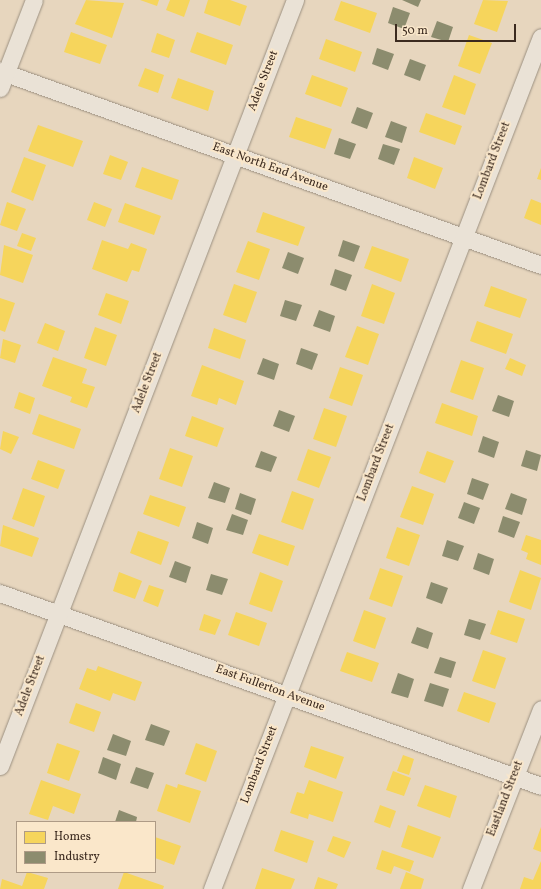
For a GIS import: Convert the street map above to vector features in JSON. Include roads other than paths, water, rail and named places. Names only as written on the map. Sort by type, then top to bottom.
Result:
[{"type":"street","points":[[2,78],[34,0]]},
{"type":"street","name":"Adele Street","points":[[0,766],[295,0]]},
{"type":"street","name":"Lombard Street","points":[[212,889],[541,37]]},
{"type":"street","name":"East North End Avenue","points":[[2,78],[235,156],[541,265]]},
{"type":"street","name":"East Fullerton Avenue","points":[[0,593],[541,786]]},
{"type":"street","name":"Eastland Street","points":[[471,889],[541,709]]}]
